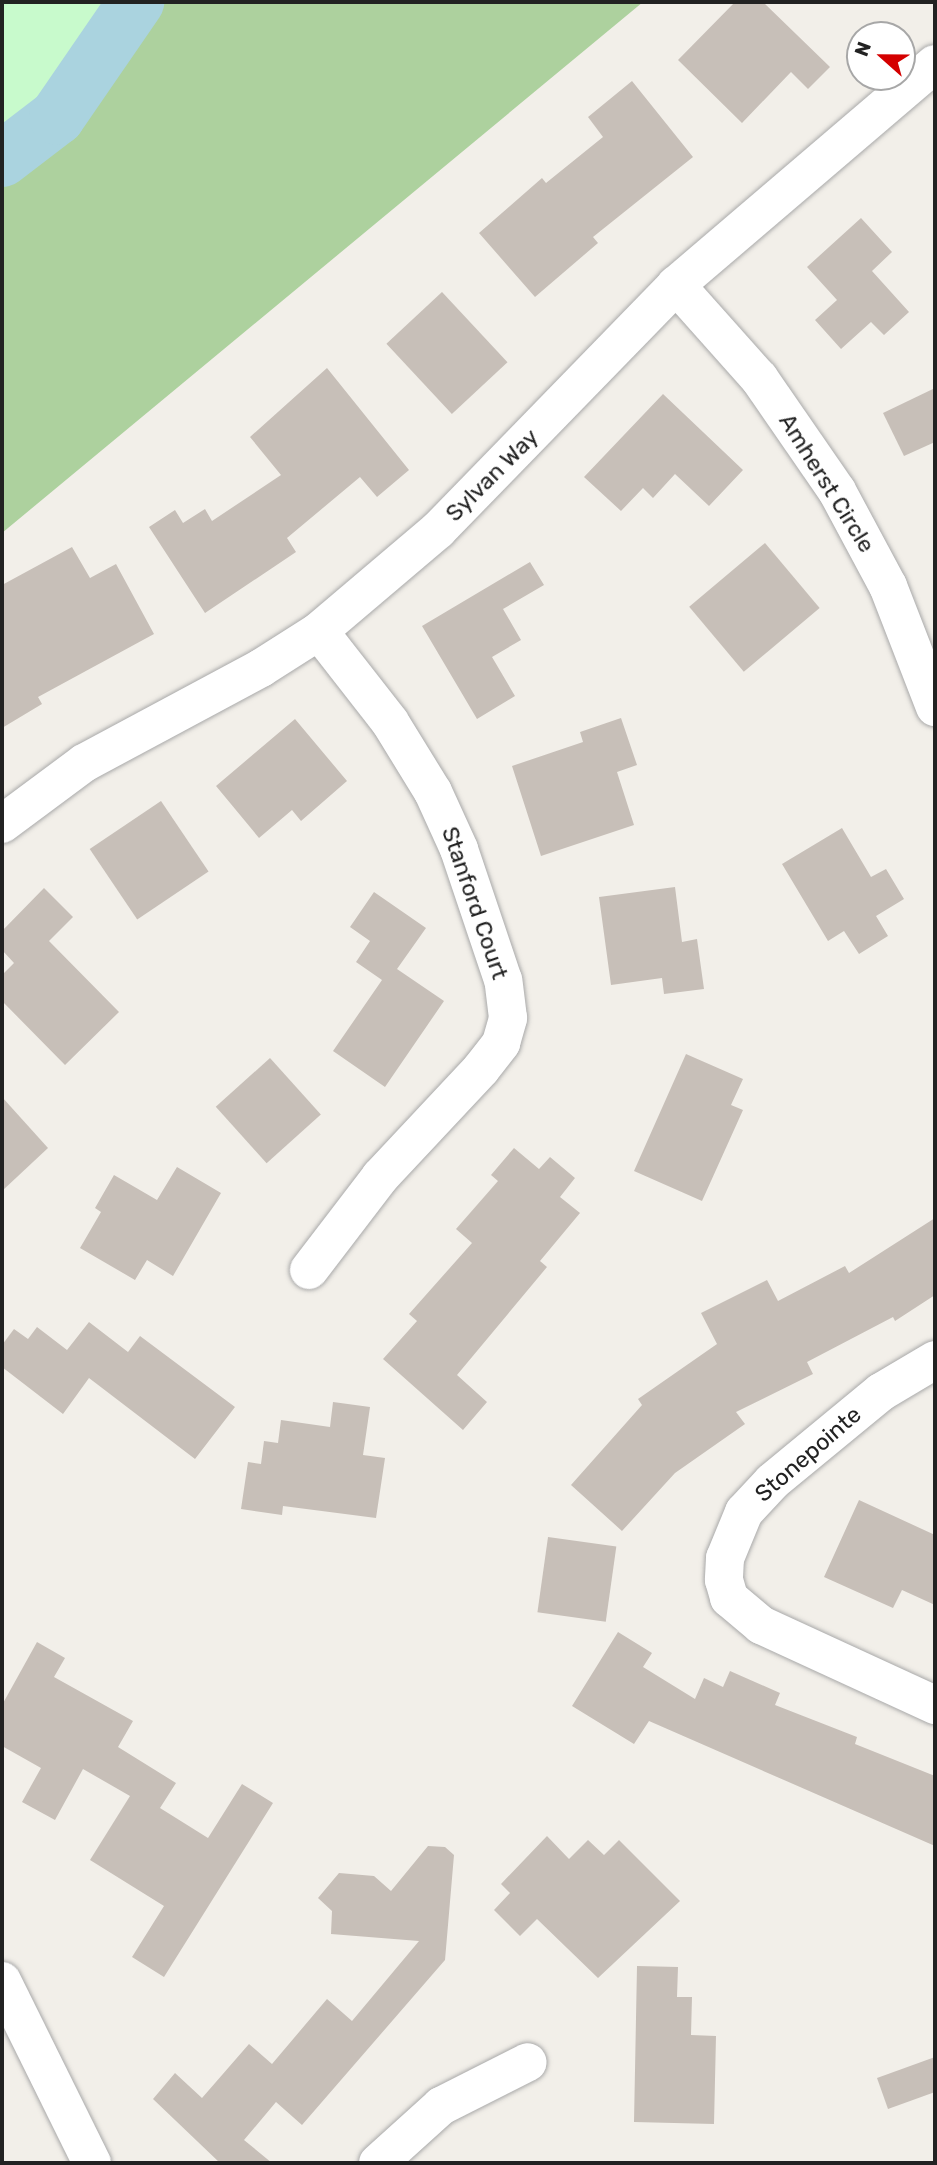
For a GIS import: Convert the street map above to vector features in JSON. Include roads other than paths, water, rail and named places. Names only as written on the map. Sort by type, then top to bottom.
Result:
[{"type":"street","name":"Sylvan Way","points":[[2,824],[84,763],[261,668],[319,631],[438,530],[676,285],[935,64]]},
{"type":"street","name":"Amherst Circle","points":[[676,285],[759,378],[837,491],[887,586],[935,707]]},
{"type":"street","name":"Stanford Court","points":[[309,1270],[380,1177],[481,1069],[501,1043],[508,1018],[503,981],[459,849],[433,792],[390,722],[319,631]]},
{"type":"street","name":"Stonepointe","points":[[935,1360],[881,1392],[772,1482],[744,1512],[725,1558],[724,1580],[736,1606],[761,1625],[935,1705]]},
{"type":"street","points":[[2,1981],[92,2163]]},
{"type":"street","points":[[378,2163],[441,2106],[528,2062]]},
{"type":"waterway","points":[[2,159],[57,117],[136,2]]}]
